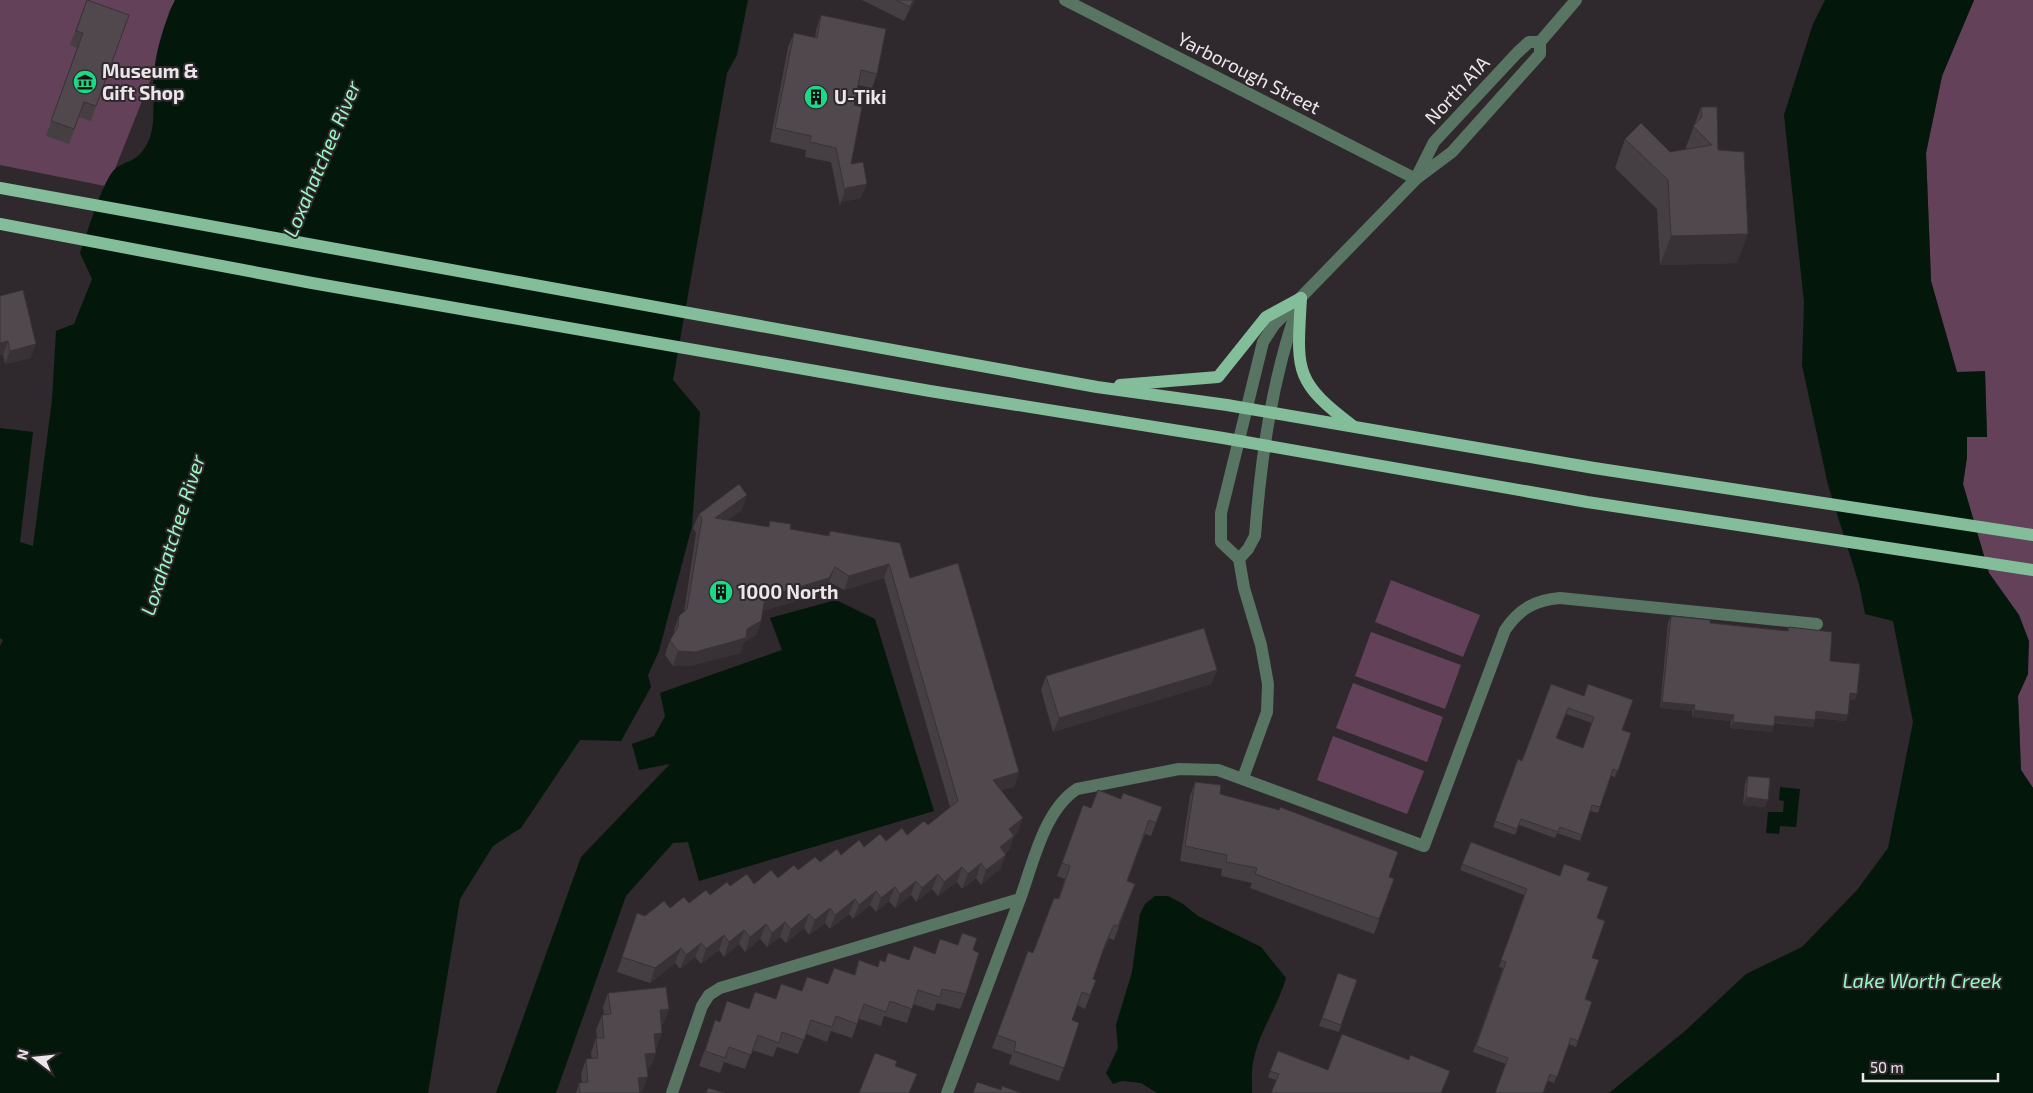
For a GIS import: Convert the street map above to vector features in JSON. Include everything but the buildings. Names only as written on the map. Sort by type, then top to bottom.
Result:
[{"type":"main road","points":[[0,188],[1097,386],[1807,502],[2033,535]]},
{"type":"main road","points":[[0,224],[312,283],[930,391],[1238,441],[1577,501],[2033,570]]},
{"type":"main road","points":[[1097,386],[1218,377],[1266,317],[1301,298]]},
{"type":"main road","points":[[1301,298],[1298,348],[1303,375],[1321,400],[1355,427]]},
{"type":"street","name":"Yarborough Street","points":[[1065,0],[1416,179]]},
{"type":"street","name":"North A1A","points":[[1301,298],[1283,350],[1263,446],[1255,536],[1248,549],[1239,559],[1221,542],[1221,513],[1263,342],[1274,325],[1416,179],[1452,152],[1489,112],[1540,54],[1540,42],[1576,0]]},
{"type":"street","name":"North A1A","points":[[1416,179],[1434,142],[1517,53],[1529,42],[1540,42]]},
{"type":"street","points":[[1239,559],[1244,588],[1261,645],[1268,698],[1263,726],[1243,778]]},
{"type":"street","points":[[947,1093],[1052,816],[1067,796],[1077,789],[1192,767],[1218,770],[1424,846],[1505,630],[1522,610],[1541,601],[1560,598],[1817,624]]},
{"type":"street","points":[[672,1093],[702,1006],[709,995],[720,988],[1020,899]]},
{"type":"shaded area","points":[[0,0],[175,0],[169,12],[154,71],[115,169],[105,186],[0,165]]},
{"type":"shaded area","points":[[1974,0],[2033,0],[2033,788],[2021,770],[2018,696],[2028,674],[2019,615],[1989,573],[1963,484],[1967,457],[1967,437],[1987,436],[1985,372],[1957,373],[1931,281],[1926,153],[1942,76]]},
{"type":"shaded area","points":[[1391,580],[1480,615],[1463,657],[1375,622]]},
{"type":"shaded area","points":[[1371,632],[1461,665],[1445,709],[1355,676]]},
{"type":"shaded area","points":[[1353,683],[1443,717],[1427,762],[1336,728]]},
{"type":"shaded area","points":[[1333,736],[1424,771],[1407,814],[1317,780]]},
{"type":"water","name":"Loxahatchee River","points":[[175,0],[748,0],[737,55],[727,73],[673,380],[700,412],[692,526],[659,651],[648,675],[651,687],[621,741],[580,740],[521,828],[493,846],[460,899],[428,1093],[0,1093],[0,646],[3,640],[0,638],[0,428],[33,432],[20,542],[33,546],[52,400],[56,331],[74,324],[92,279],[80,253],[105,185],[115,169],[139,155],[150,136],[153,118],[155,64],[164,26]]},
{"type":"water","name":"Lake Worth Creek","points":[[1825,0],[1974,0],[1942,76],[1926,153],[1931,281],[1957,372],[1985,371],[1987,437],[1967,437],[1967,457],[1963,484],[1989,573],[2019,615],[2029,641],[2028,674],[2018,696],[2021,770],[2033,788],[2033,1093],[1609,1093],[1685,1031],[1746,974],[1802,947],[1857,890],[1888,848],[1913,722],[1893,621],[1865,614],[1859,584],[1828,485],[1802,365],[1804,302],[1784,115],[1813,24]]},
{"type":"water","points":[[836,600],[875,619],[934,811],[699,881],[688,842],[673,843],[626,896],[556,1093],[496,1093],[581,857],[670,764],[639,770],[632,744],[654,736],[665,716],[660,693],[782,650],[770,618]]},
{"type":"water","points":[[1780,787],[1800,789],[1796,827],[1780,826],[1779,834],[1766,833],[1768,812],[1783,812],[1784,801],[1779,800]]},
{"type":"water","points":[[1155,896],[1168,896],[1183,904],[1198,916],[1261,947],[1286,978],[1254,1058],[1252,1093],[1157,1093],[1141,1083],[1122,1081],[1113,1084],[1106,1073],[1118,1048],[1116,1025],[1132,972],[1140,914],[1145,904]]},
{"type":"place","name":"Museum & Gift Shop","points":[[85,82]]},
{"type":"place","name":"U-Tiki","points":[[816,97]]},
{"type":"place","name":"1000 North","points":[[721,592]]}]
